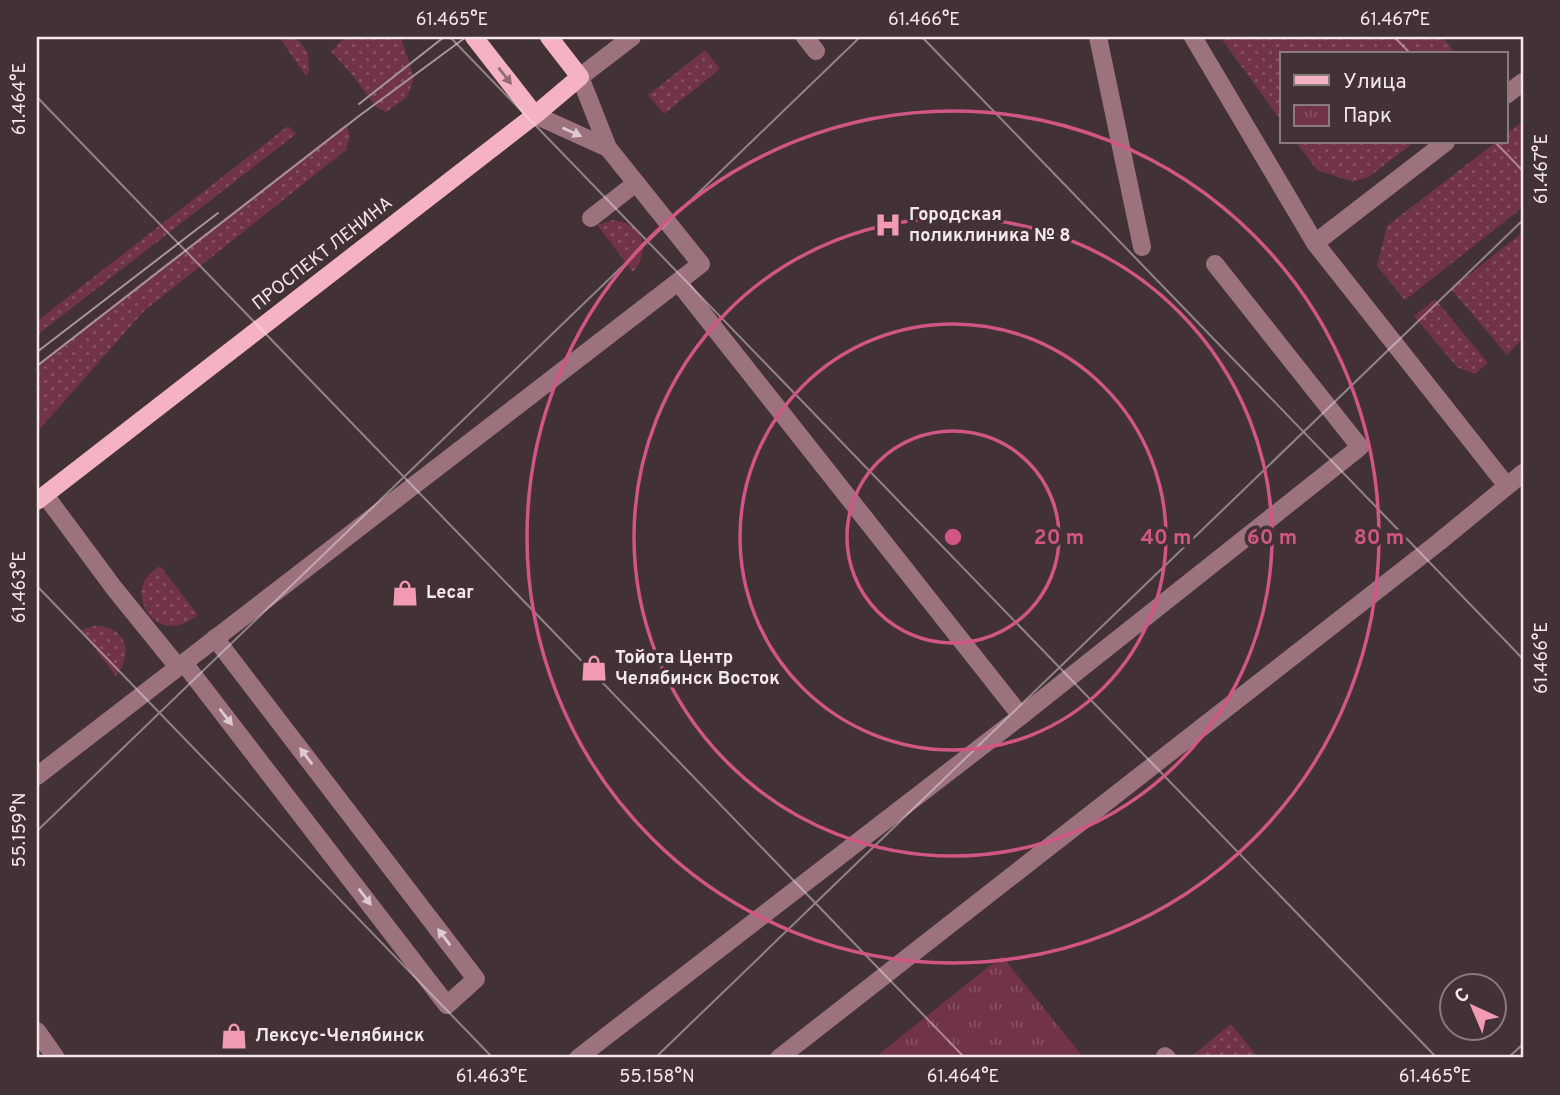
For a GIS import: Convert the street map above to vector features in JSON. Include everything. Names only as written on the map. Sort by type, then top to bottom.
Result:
[{"type":"main road","points":[[474,37],[535,115]]},
{"type":"main road","points":[[549,37],[580,77]]},
{"type":"main road","name":"ПРОСПЕКТ ЛЕНИНА","points":[[41,498],[535,115],[580,77]]},
{"type":"street","name":"ПРОСПЕКТ ЛЕНИНА","points":[[580,77],[632,37]]},
{"type":"street","points":[[1098,37],[1142,247]]},
{"type":"street","points":[[1193,37],[1315,243],[1507,486]]},
{"type":"street","points":[[37,776],[701,264],[608,148],[580,77]]},
{"type":"street","points":[[1508,93],[1523,82]]},
{"type":"street","points":[[535,115],[608,148]]},
{"type":"street","points":[[1315,243],[1443,144]]},
{"type":"street","points":[[591,219],[636,183]]},
{"type":"street","points":[[578,1058],[1021,716],[1360,447],[1215,264]]},
{"type":"street","points":[[678,282],[1021,716]]},
{"type":"street","points":[[779,1058],[1428,550],[1523,472]]},
{"type":"street","points":[[41,498],[181,665],[447,1005],[476,979],[215,638]]},
{"type":"street","points":[[37,1031],[56,1058]]},
{"type":"green space","points":[[279,37],[296,37],[308,53],[309,72],[306,76]]},
{"type":"green space","points":[[345,37],[401,37],[414,78],[407,97],[386,112],[376,107],[331,51]]},
{"type":"green space","points":[[1220,37],[1443,37],[1454,52],[1280,52],[1280,119]]},
{"type":"green space","points":[[705,50],[720,69],[664,114],[648,95]]},
{"type":"green space","points":[[1523,121],[1523,207],[1405,300],[1377,266],[1387,226],[1493,144],[1508,144],[1508,132]]},
{"type":"green space","points":[[346,124],[350,136],[346,150],[144,311],[37,432],[37,364]]},
{"type":"green space","points":[[288,126],[296,134],[37,335],[37,321]]},
{"type":"green space","points":[[1298,144],[1411,144],[1369,177],[1353,182],[1317,170]]},
{"type":"green space","points":[[613,220],[631,226],[641,239],[642,255],[633,272],[597,225]]},
{"type":"green space","points":[[1523,232],[1523,338],[1507,355],[1451,289]]},
{"type":"green space","points":[[1435,299],[1488,363],[1475,374],[1457,367],[1414,316]]},
{"type":"green space","points":[[160,566],[198,615],[183,624],[172,626],[158,622],[143,604],[144,582]]},
{"type":"green space","points":[[94,626],[113,630],[124,642],[125,658],[116,676],[81,630]]},
{"type":"green space","points":[[1002,956],[1084,1058],[874,1058]]},
{"type":"green space","points":[[1231,1024],[1259,1058],[1189,1058]]},
{"type":"tram line","points":[[359,104],[444,37]]},
{"type":"tram line","points":[[37,366],[359,116],[466,37]]},
{"type":"tram line","points":[[37,352],[218,213]]},
{"type":"place","name":"Городская поликлиника № 8","points":[[888,225]]},
{"type":"place","name":"Lecar","points":[[405,593]]},
{"type":"place","name":"Тойота Центр Челябинск Восток","points":[[594,668]]},
{"type":"place","name":"Лексус-Челябинск","points":[[234,1036]]}]
